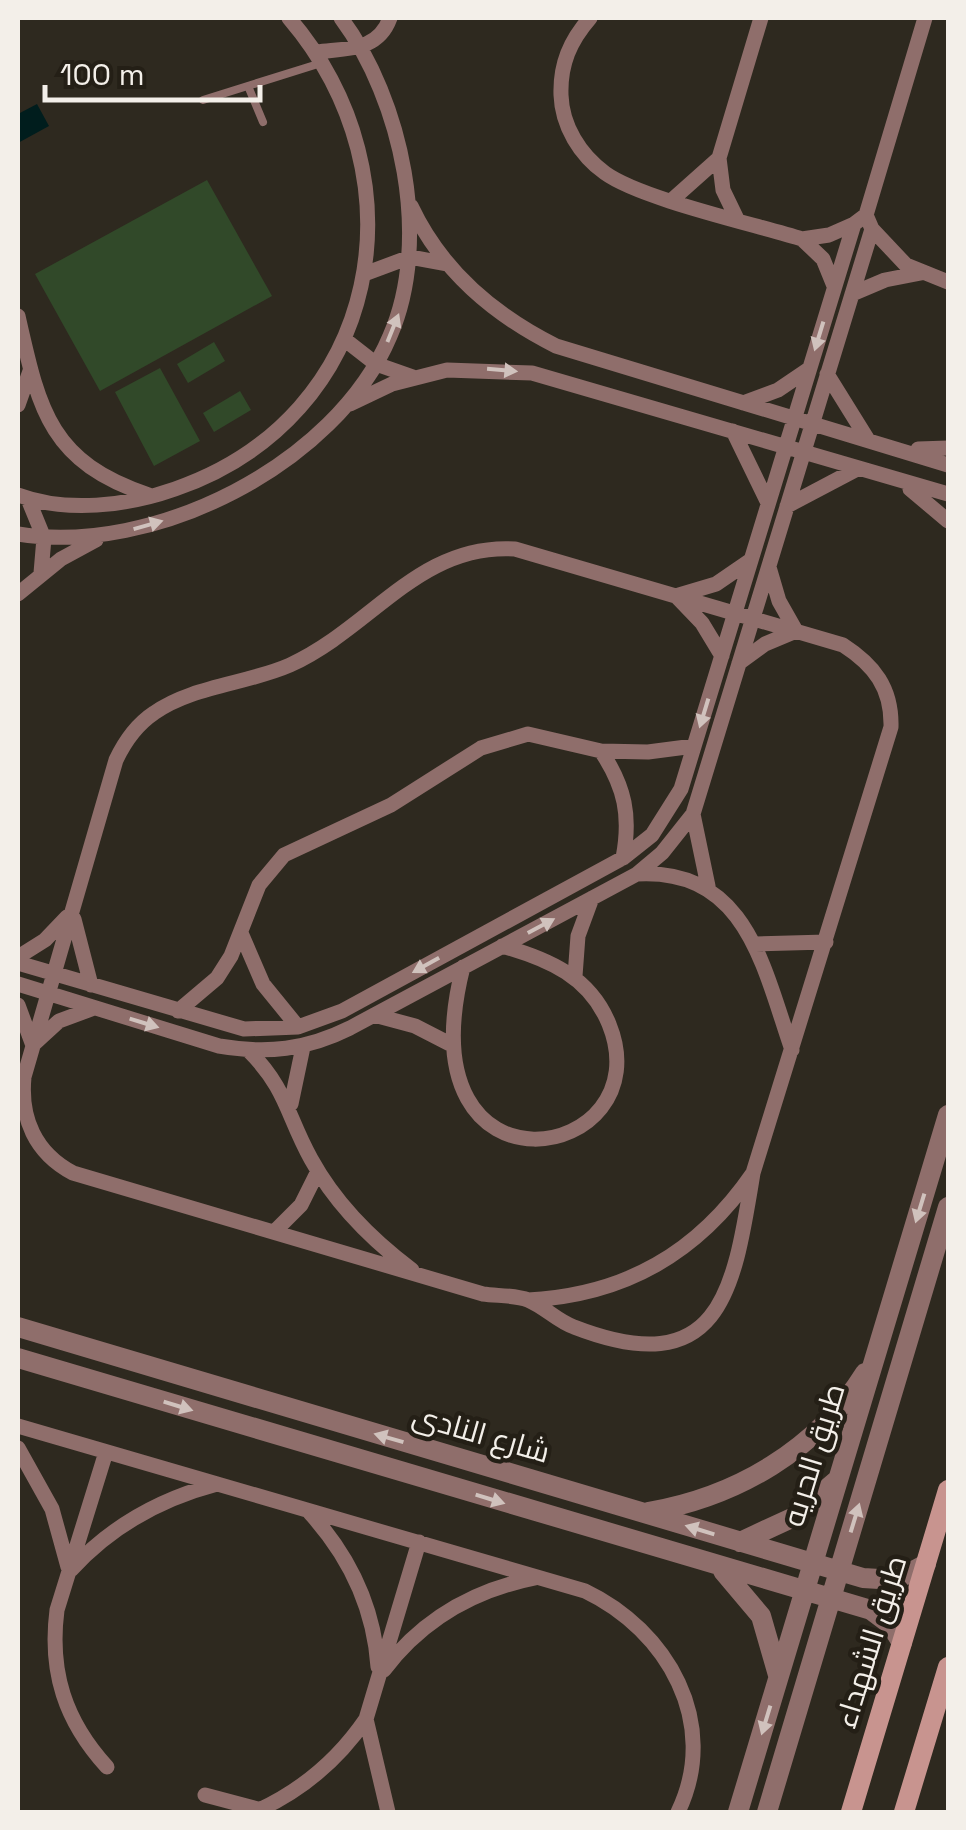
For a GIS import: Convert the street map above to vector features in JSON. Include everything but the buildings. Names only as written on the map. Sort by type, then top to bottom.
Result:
[{"type":"main road","name":"طريق الشهداء","points":[[851,1812],[948,1490]]},
{"type":"main road","points":[[904,1812],[948,1667]]},
{"type":"street","points":[[23,497],[72,504],[153,497],[231,463],[297,409],[344,339],[367,273],[367,181],[356,136],[320,57],[289,18]]},
{"type":"street","points":[[18,534],[44,538],[104,536],[159,523],[226,496],[276,465],[342,408],[376,364],[400,312],[410,257],[405,194],[387,116],[360,46],[341,18]]},
{"type":"street","points":[[320,57],[379,38],[390,18]]},
{"type":"street","points":[[590,18],[574,38],[560,80],[570,132],[604,173],[802,240],[823,259],[834,286]]},
{"type":"street","points":[[737,220],[723,190],[719,158],[761,18]]},
{"type":"street","points":[[18,984],[249,1051],[303,1046],[374,1014],[592,898],[636,874],[662,852],[693,814],[852,294],[864,223],[924,18]]},
{"type":"street","points":[[673,199],[719,158]]},
{"type":"street","points":[[405,194],[448,264],[504,316],[556,346],[948,465]]},
{"type":"street","points":[[802,240],[829,236],[864,223]]},
{"type":"street","points":[[864,223],[893,254],[921,273],[948,282]]},
{"type":"street","points":[[18,960],[244,1029],[298,1027],[342,1011],[623,858],[652,835],[673,805],[694,746],[834,286],[864,223]]},
{"type":"street","points":[[367,273],[410,257],[448,264]]},
{"type":"street","points":[[852,294],[884,280],[921,273]]},
{"type":"street","points":[[18,316],[30,371],[49,425],[76,458],[112,482],[153,497]]},
{"type":"street","points":[[344,339],[376,364],[413,377]]},
{"type":"street","points":[[342,408],[413,377],[475,368],[532,373],[948,494]]},
{"type":"street","points":[[742,403],[778,390],[809,369]]},
{"type":"street","points":[[18,406],[30,371]]},
{"type":"street","points":[[827,374],[868,440]]},
{"type":"street","points":[[733,431],[768,502]]},
{"type":"street","points":[[901,450],[948,448]]},
{"type":"street","points":[[787,506],[824,482],[857,469]]},
{"type":"street","points":[[903,483],[948,522]]},
{"type":"street","points":[[23,497],[44,538],[42,573]]},
{"type":"street","points":[[18,594],[42,573],[104,536]]},
{"type":"street","points":[[528,1300],[572,1327],[614,1340],[656,1345],[683,1338],[714,1314],[726,1298],[753,1173],[826,942],[891,716],[879,676],[865,660],[842,645],[515,549],[471,550],[439,561],[332,643],[253,680],[170,703],[137,727],[116,760],[24,1077],[24,1112],[39,1145],[51,1158],[73,1173],[483,1294],[528,1300],[595,1292],[658,1266],[712,1226],[753,1173]]},
{"type":"street","points":[[675,596],[716,584],[751,560]]},
{"type":"street","points":[[768,567],[779,601],[796,632]]},
{"type":"street","points":[[675,596],[702,623],[722,656]]},
{"type":"street","points":[[739,664],[765,644],[796,632]]},
{"type":"street","points":[[178,1011],[217,978],[259,885],[284,855],[391,805],[481,748],[528,734],[601,751],[648,752],[694,746]]},
{"type":"street","points":[[601,751],[617,775],[626,802],[628,830],[623,858]]},
{"type":"street","points":[[693,814],[708,886],[756,944],[792,1050]]},
{"type":"street","points":[[636,874],[673,875],[708,886]]},
{"type":"street","points":[[575,976],[578,936],[592,898]]},
{"type":"street","points":[[18,960],[45,940],[72,910]]},
{"type":"street","points":[[72,910],[91,985]]},
{"type":"street","points":[[241,932],[262,984],[298,1027]]},
{"type":"street","points":[[756,944],[826,942]]},
{"type":"street","points":[[464,966],[452,1046],[458,1078],[473,1108],[508,1137],[542,1141],[584,1124],[611,1089],[616,1054],[604,1010],[575,976],[502,946]]},
{"type":"street","points":[[18,1004],[33,1046]]},
{"type":"street","points":[[33,1046],[59,1021],[94,1008]]},
{"type":"street","points":[[374,1014],[415,1026],[452,1046]]},
{"type":"street","points":[[291,1108],[303,1046]]},
{"type":"street","points":[[249,1051],[273,1077],[291,1108],[318,1171],[363,1228],[419,1275]]},
{"type":"street","name":"طريق الحريه","points":[[738,1812],[948,1115]]},
{"type":"street","points":[[274,1232],[301,1205],[318,1171]]},
{"type":"street","name":"طريق الحريه","points":[[766,1812],[948,1206]]},
{"type":"street","name":"شارع النادى","points":[[18,1327],[839,1571],[885,1581],[907,1576],[926,1564]]},
{"type":"street","points":[[94,1381],[106,1369],[101,1354]]},
{"type":"street","points":[[641,1513],[705,1498],[764,1471],[839,1408],[876,1354]]},
{"type":"street","name":"شارع النادى","points":[[18,1358],[871,1610],[891,1626],[902,1643]]},
{"type":"street","points":[[133,1392],[130,1377],[140,1365]]},
{"type":"street","points":[[18,1426],[538,1577],[611,1604],[634,1620],[671,1665],[683,1691],[692,1748],[690,1776],[678,1812]]},
{"type":"street","points":[[18,1448],[52,1509],[69,1573]]},
{"type":"street","points":[[106,1452],[54,1634],[58,1683],[76,1728],[107,1767]]},
{"type":"street","points":[[740,1542],[794,1517],[838,1478]]},
{"type":"street","points":[[69,1573],[133,1518],[171,1498],[217,1484]]},
{"type":"street","points":[[308,1510],[338,1546],[360,1587],[373,1631],[378,1677]]},
{"type":"street","points":[[205,1795],[264,1811],[327,1766],[366,1719],[419,1542]]},
{"type":"street","points":[[718,1566],[761,1616],[778,1679]]},
{"type":"street","points":[[378,1677],[410,1640],[447,1610],[491,1589],[538,1577]]},
{"type":"street","points":[[366,1719],[388,1812]]},
{"type":"lane","points":[[203,100],[320,57]]},
{"type":"lane","points":[[248,86],[263,122]]},
{"type":"green space","points":[[207,180],[272,296],[100,391],[35,274]]},
{"type":"green space","points":[[214,342],[225,361],[188,383],[177,364]]},
{"type":"green space","points":[[160,368],[200,441],[154,466],[115,392]]},
{"type":"green space","points":[[240,391],[251,410],[214,432],[203,413]]},
{"type":"water","points":[[37,104],[49,126],[18,143],[18,114]]}]
